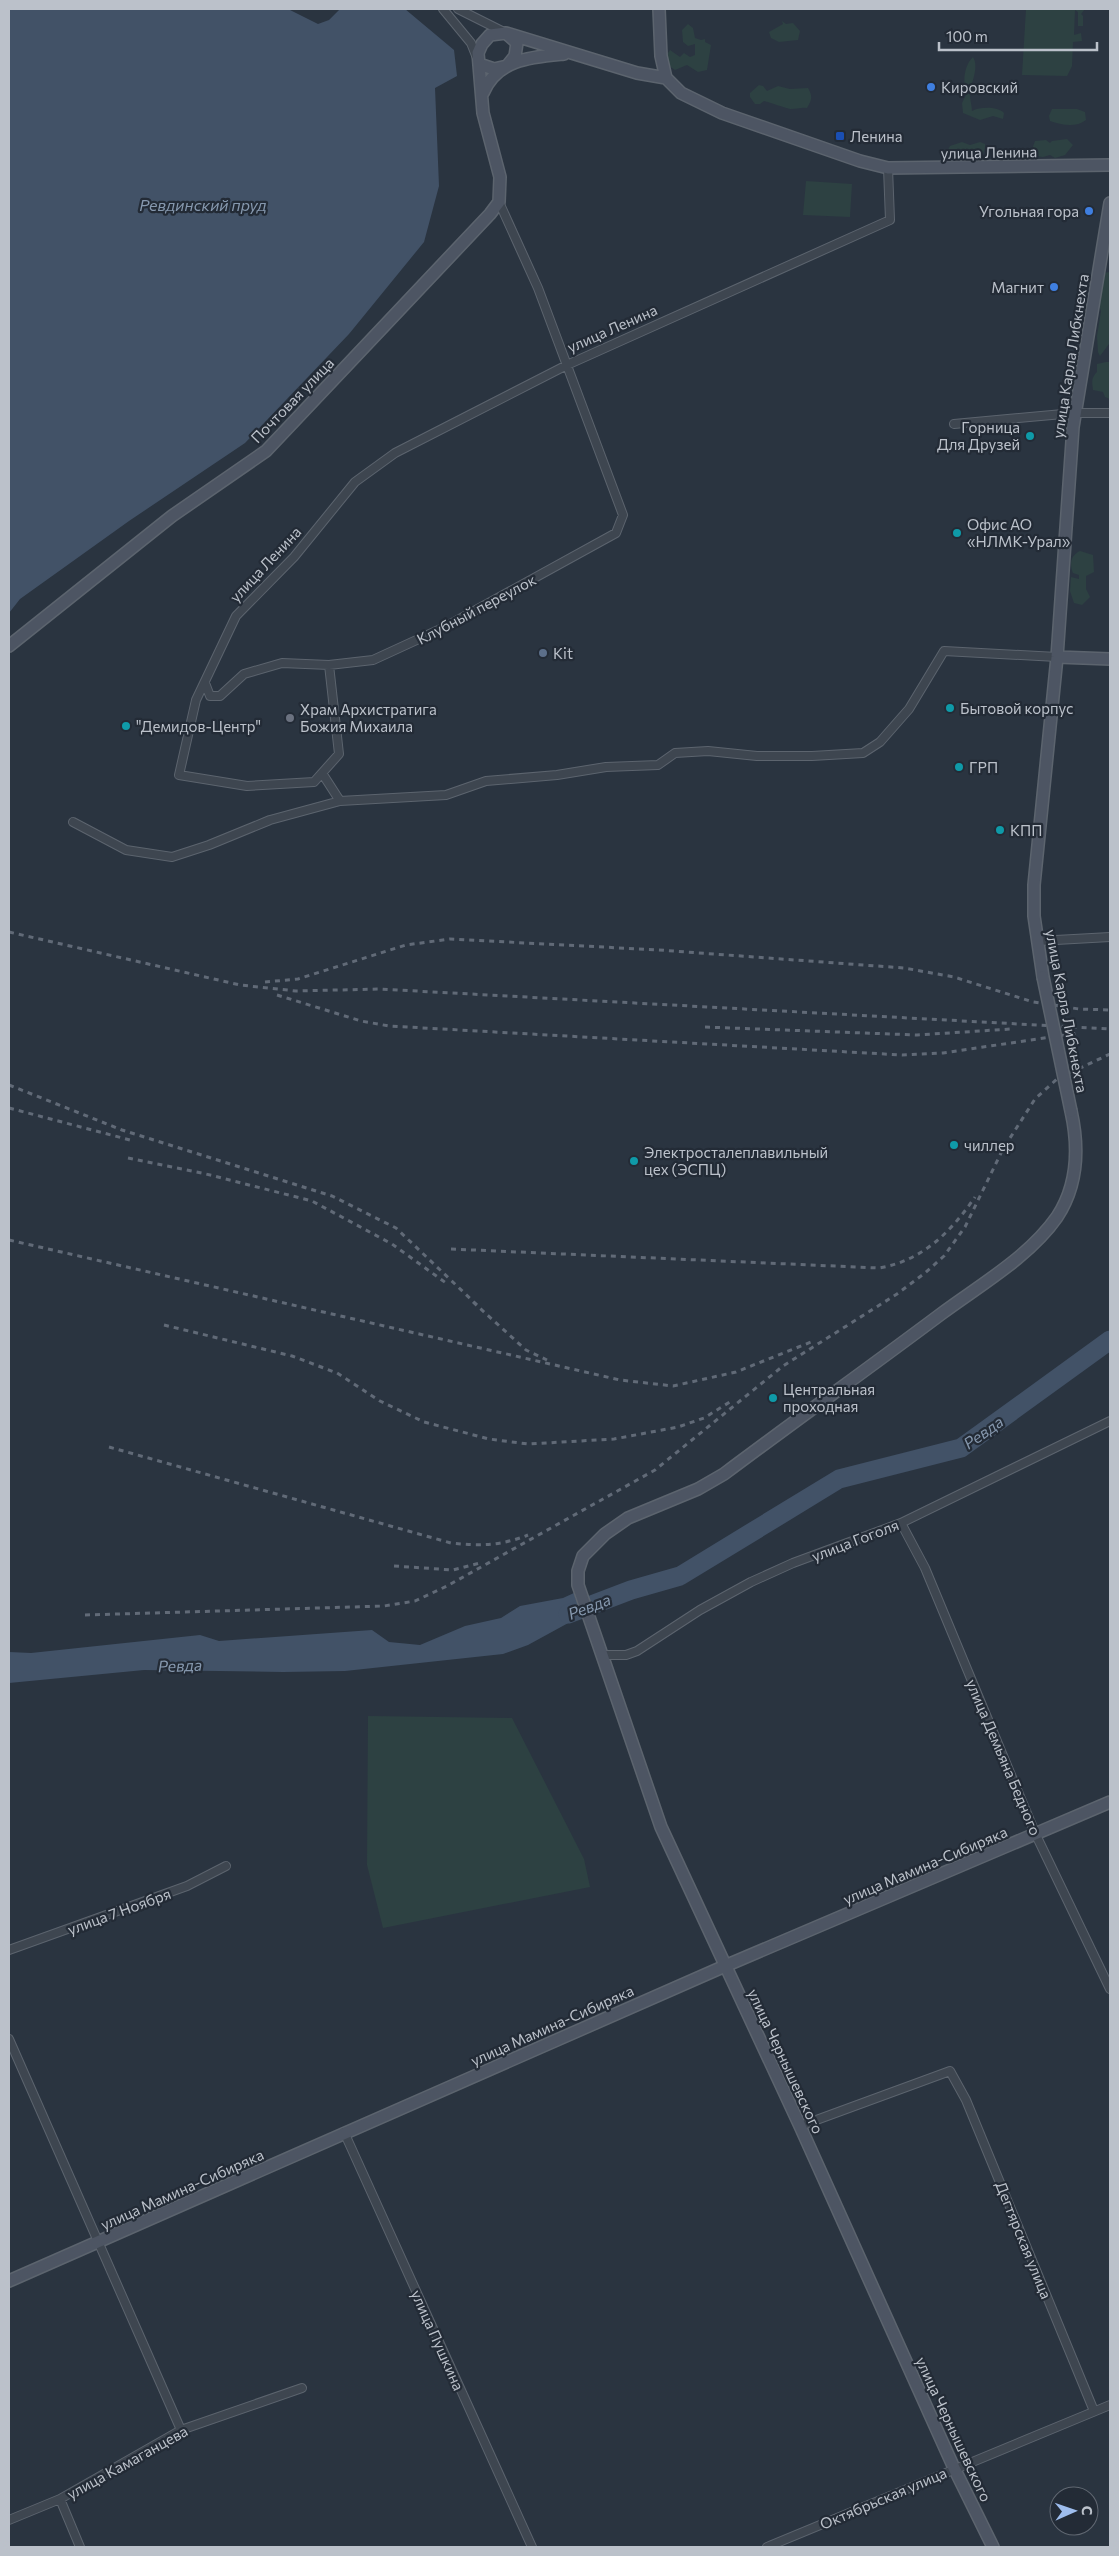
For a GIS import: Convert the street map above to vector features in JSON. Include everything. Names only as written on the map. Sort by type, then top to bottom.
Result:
[{"type":"street","points":[[443,9],[472,43],[479,64]]},
{"type":"street","points":[[458,9],[506,33],[568,54],[637,73],[666,78]]},
{"type":"street","points":[[658,9],[661,56],[666,78],[681,93],[722,113],[860,161],[888,168]]},
{"type":"street","points":[[479,64],[494,68],[508,66],[515,56],[517,44],[506,33],[490,34],[482,44],[478,53],[483,113],[500,177],[499,202],[538,288],[567,365]]},
{"type":"street","points":[[482,94],[492,75],[508,66],[528,58],[568,54]]},
{"type":"street","name":"улица Ленина","points":[[322,773],[314,782],[247,786],[179,775],[196,700],[236,616],[294,557],[355,482],[395,453],[567,365],[890,220],[888,168],[1110,165]]},
{"type":"street","name":"Почтовая улица","points":[[9,646],[172,516],[266,451],[499,202]]},
{"type":"street","name":"улица Карла Либкнехта","points":[[577,1578],[580,1565],[589,1549],[610,1530],[628,1518],[698,1490],[724,1474],[985,1281],[1036,1240],[1057,1216],[1070,1191],[1076,1164],[1075,1135],[1043,977],[1034,916],[1034,885],[1057,657],[1074,413],[1110,203]]},
{"type":"street","name":"Клубный переулок","points":[[204,683],[210,696],[220,696],[244,674],[282,663],[330,665],[373,660],[448,626],[616,533],[623,515],[567,365]]},
{"type":"street","points":[[954,424],[1074,413],[1110,413]]},
{"type":"street","points":[[73,822],[126,850],[172,857],[209,846],[270,820],[340,801],[446,795],[486,781],[557,775],[606,766],[658,765],[675,754],[708,751],[757,756],[812,756],[863,753],[880,742],[909,709],[944,651],[1110,659]]},
{"type":"street","points":[[330,665],[339,754],[322,773],[340,801]]},
{"type":"street","points":[[1038,941],[1110,937]]},
{"type":"street","name":"улица Гоголя","points":[[602,1655],[626,1655],[637,1651],[700,1610],[751,1582],[801,1560],[901,1523],[1110,1421]]},
{"type":"street","name":"улица Демьяна Бедного","points":[[901,1523],[925,1568],[1036,1835],[1110,1989]]},
{"type":"street","name":"улица Чернышевского","points":[[577,1578],[595,1640],[602,1655],[661,1827],[800,2126],[954,2468],[993,2547]]},
{"type":"street","name":"улица Мамина-Сибиряка","points":[[9,2281],[344,2132],[1110,1802]]},
{"type":"street","name":"улица 7 Ноября","points":[[9,1950],[187,1886],[226,1866]]},
{"type":"street","points":[[9,2039],[181,2430]]},
{"type":"street","name":"Дегтярская улица","points":[[800,2126],[950,2071],[966,2100],[1094,2411]]},
{"type":"street","name":"улица Пушкина","points":[[344,2132],[532,2547]]},
{"type":"street","name":"улица Камаганцева","points":[[9,2520],[60,2499],[181,2430],[302,2388]]},
{"type":"street","name":"Октябрьская улица","points":[[767,2547],[1110,2405]]},
{"type":"street","points":[[60,2499],[80,2547]]},
{"type":"green space","points":[[1026,9],[1085,9],[1081,14],[1083,16],[1083,26],[1078,26],[1078,12],[1075,10],[1074,35],[1081,33],[1082,41],[1073,42],[1072,66],[1067,76],[1022,75]]},
{"type":"green space","points":[[782,21],[786,24],[793,23],[800,31],[798,40],[779,42],[771,38],[769,32],[783,24]]},
{"type":"green space","points":[[688,24],[693,28],[695,38],[705,39],[705,42],[711,45],[707,70],[698,72],[687,65],[675,70],[669,66],[666,56],[670,50],[680,57],[684,53],[690,57],[695,55],[695,44],[688,46],[683,42],[682,30]]},
{"type":"green space","points":[[973,57],[975,70],[970,93],[972,111],[984,108],[997,109],[1004,113],[1003,119],[993,116],[980,120],[963,113],[962,103],[967,93],[965,89],[965,75],[970,60]]},
{"type":"green space","points":[[759,85],[763,86],[767,91],[778,86],[790,89],[808,88],[811,100],[807,108],[791,109],[764,101],[760,104],[755,104],[750,97],[750,93]]},
{"type":"green space","points":[[1052,109],[1077,109],[1085,112],[1086,120],[1073,125],[1064,125],[1050,121],[1049,116]]},
{"type":"green space","points":[[1067,139],[1073,145],[1065,155],[1055,158],[1050,155],[1043,157],[1030,155],[1035,141],[1046,140],[1050,143]]},
{"type":"green space","points":[[962,142],[970,145],[980,142],[985,144],[983,154],[976,161],[965,157],[950,156],[948,150],[950,146]]},
{"type":"green space","points":[[806,181],[852,184],[850,217],[803,215]]},
{"type":"green space","points":[[1110,272],[1109,344],[1100,356],[1097,336],[1101,311],[1098,303],[1103,273]]},
{"type":"green space","points":[[1110,362],[1110,399],[1105,397],[1103,392],[1093,390],[1092,385],[1093,378],[1097,372],[1097,364]]},
{"type":"green space","points":[[1080,551],[1093,555],[1094,572],[1086,576],[1086,589],[1090,597],[1082,605],[1074,603],[1070,591],[1071,577],[1079,579],[1079,575],[1073,573],[1071,566],[1075,555]]},
{"type":"green space","points":[[368,1716],[512,1718],[584,1859],[590,1887],[383,1928],[367,1865]]},
{"type":"water","name":"Ревдинский пруд","points":[[9,9],[288,9],[318,24],[329,20],[340,9],[405,9],[454,50],[457,76],[435,88],[439,186],[424,242],[349,334],[245,443],[129,521],[20,599],[9,613]]},
{"type":"water","points":[[574,1593],[581,1616],[528,1645],[503,1654],[345,1671],[144,1670],[9,1683],[9,1652],[31,1653],[200,1635],[219,1641],[372,1630],[389,1642],[420,1645],[465,1626],[501,1618],[520,1606],[563,1598]]},
{"type":"waterway","name":"Ревда","points":[[568,1614],[631,1590],[680,1576],[839,1479],[961,1448],[1110,1340]]},
{"type":"railway","points":[[9,932],[240,985],[296,991],[379,989],[1110,1029]]},
{"type":"railway","points":[[265,982],[298,979],[406,945],[450,939],[659,950],[904,968],[954,977],[1033,1002],[1079,1009],[1110,1010]]},
{"type":"railway","points":[[277,995],[361,1021],[389,1026],[902,1055],[943,1053],[1078,1033]]},
{"type":"railway","points":[[705,1027],[917,1035],[1011,1029]]},
{"type":"railway","points":[[85,1615],[384,1606],[415,1601],[447,1586],[655,1470],[783,1366],[897,1294],[925,1273],[944,1256],[965,1227],[1003,1149],[1035,1099],[1057,1079],[1110,1054]]},
{"type":"railway","points":[[9,1085],[122,1130],[332,1196],[396,1228],[477,1305]]},
{"type":"railway","points":[[9,1108],[130,1140]]},
{"type":"railway","points":[[128,1158],[206,1174],[312,1201],[392,1244],[446,1283]]},
{"type":"railway","points":[[451,1249],[879,1268],[909,1259],[922,1252],[956,1222],[975,1197]]},
{"type":"railway","points":[[9,1240],[620,1380],[673,1386],[736,1372],[811,1342]]},
{"type":"railway","points":[[473,1302],[526,1350],[547,1360]]},
{"type":"railway","points":[[164,1325],[292,1356],[337,1373],[380,1401],[424,1422],[489,1439],[528,1444],[614,1439],[678,1427],[704,1418],[733,1400]]},
{"type":"railway","points":[[109,1447],[451,1543],[490,1544],[528,1535]]},
{"type":"railway","points":[[394,1566],[453,1570],[480,1563]]},
{"type":"place","name":"Кировский","points":[[931,87]]},
{"type":"place","name":"Ленина","points":[[840,136]]},
{"type":"place","name":"Угольная гора","points":[[1089,211]]},
{"type":"place","name":"Магнит","points":[[1054,287]]},
{"type":"place","name":"Горница Для Друзей","points":[[1030,436]]},
{"type":"place","name":"Офис АО «НЛМК-Урал»","points":[[957,533]]},
{"type":"place","name":"Kit","points":[[543,653]]},
{"type":"place","name":"Бытовой корпус","points":[[950,708]]},
{"type":"place","name":"Храм Архистратига Божия Михаила","points":[[290,718]]},
{"type":"place","name":"\"Демидов-Центр\"","points":[[126,726]]},
{"type":"place","name":"ГРП","points":[[959,767]]},
{"type":"place","name":"КПП","points":[[1000,830]]},
{"type":"place","name":"чиллер","points":[[954,1145]]},
{"type":"place","name":"Электросталеплавильный цех (ЭСПЦ)","points":[[634,1161]]},
{"type":"place","name":"Центральная проходная","points":[[773,1398]]}]
